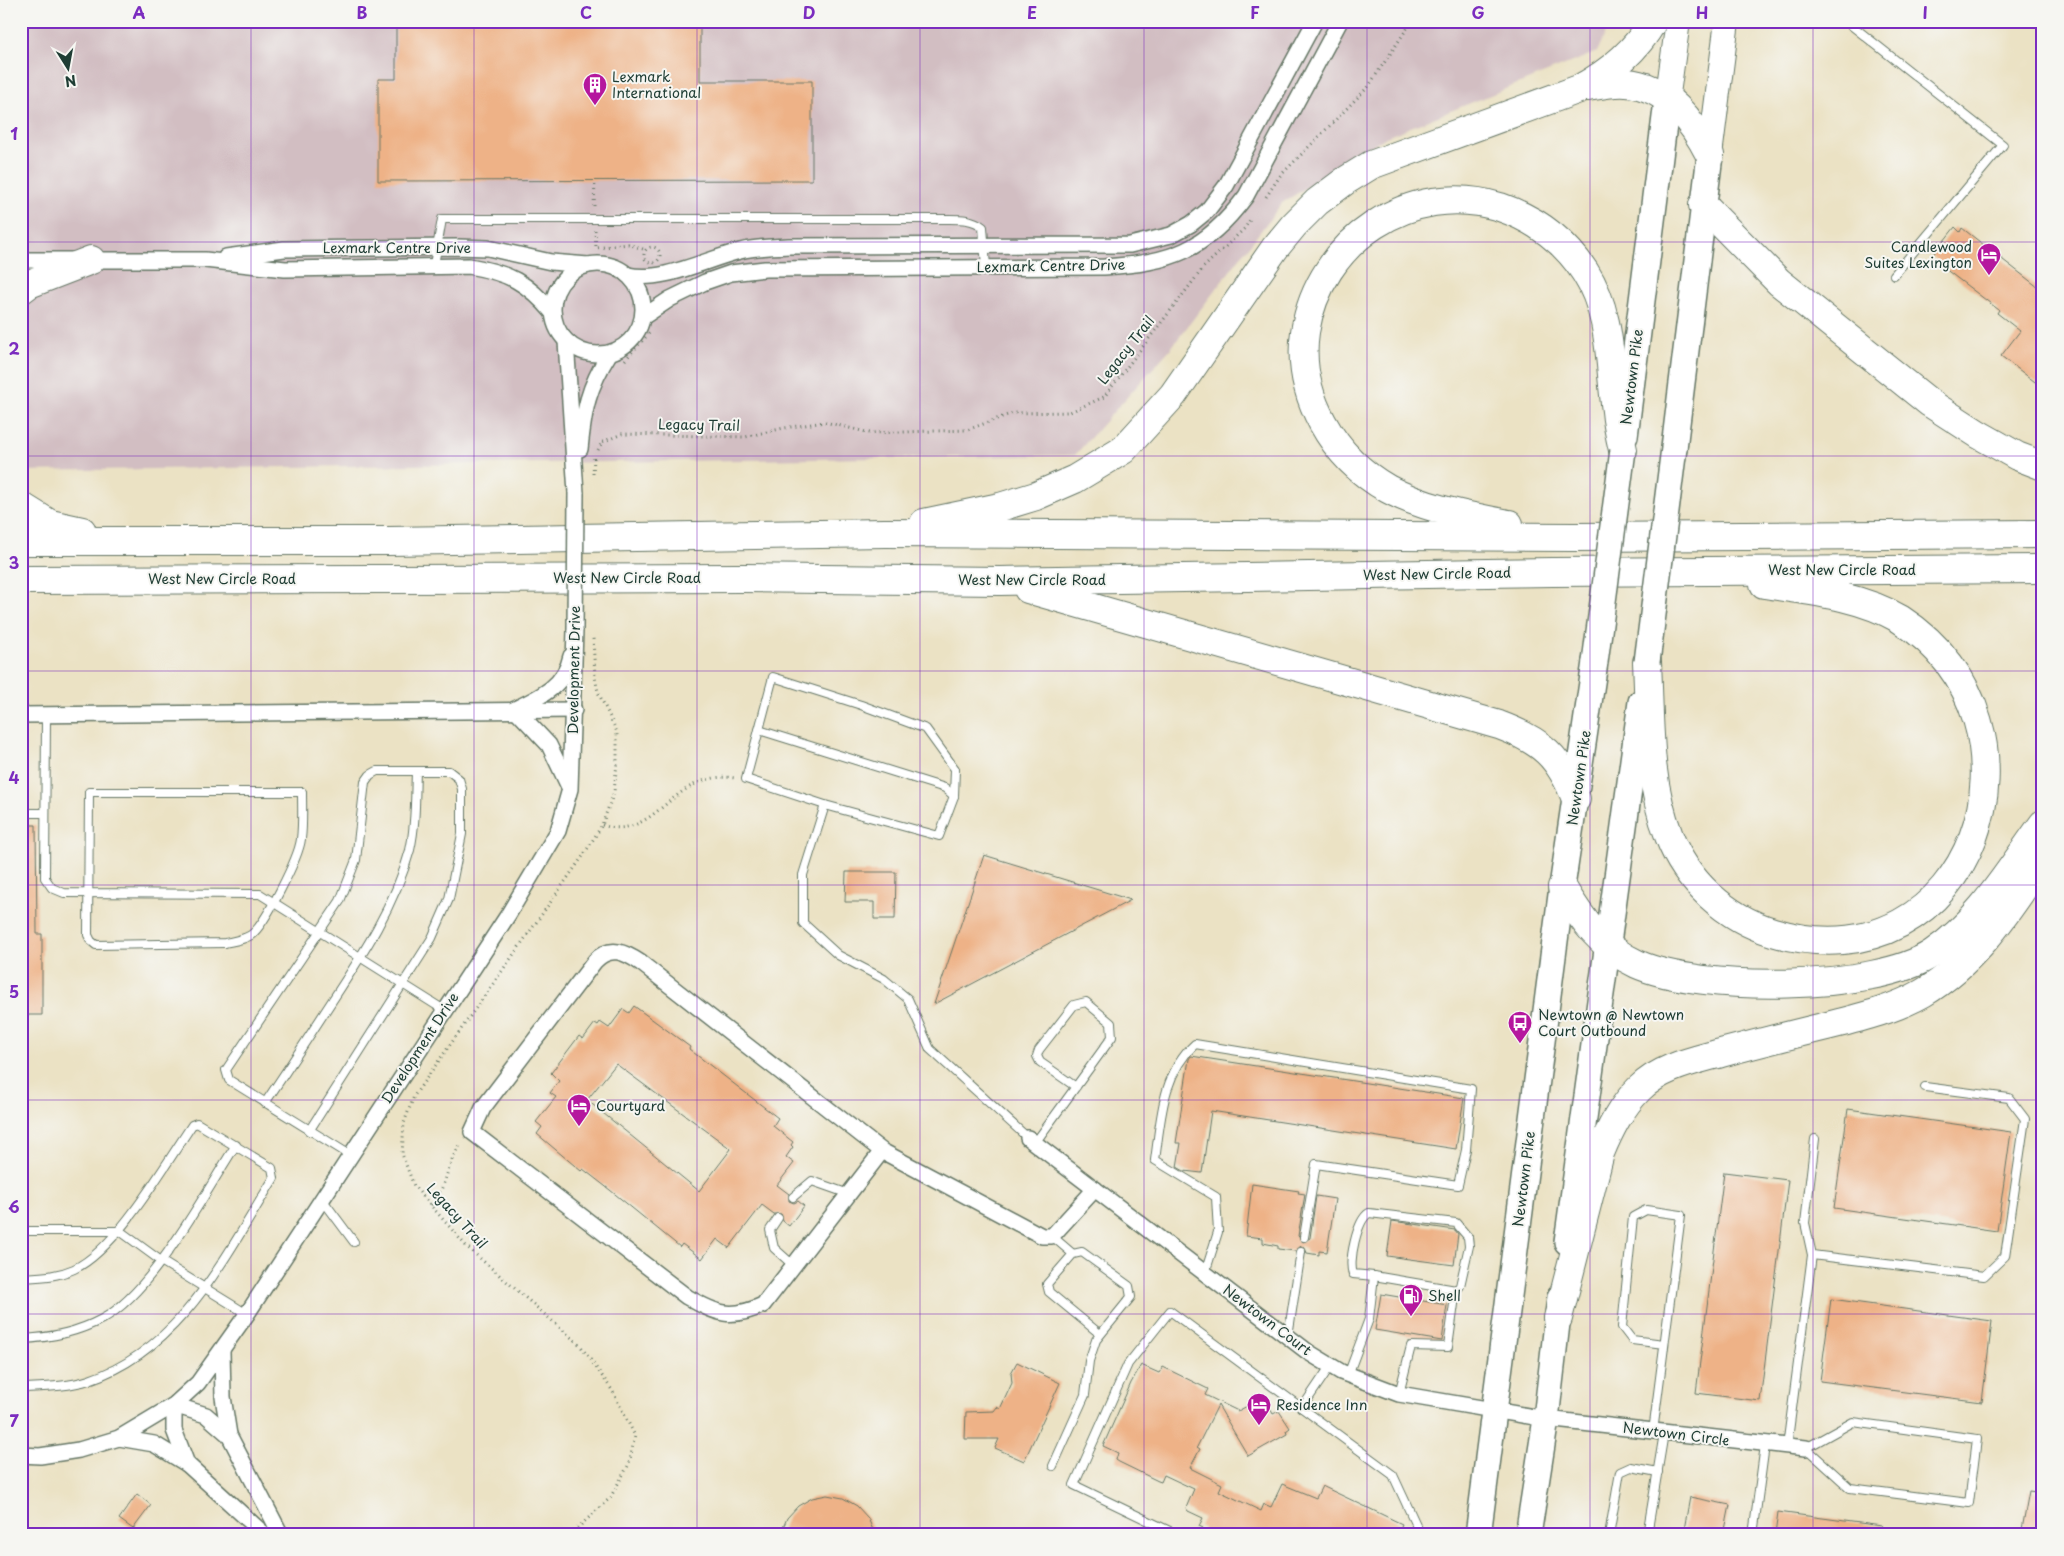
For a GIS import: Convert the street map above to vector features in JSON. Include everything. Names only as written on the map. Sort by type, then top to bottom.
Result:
[{"type":"highway","points":[[885,533],[953,515],[1000,507],[1036,496],[1075,479],[1123,450],[1173,395],[1275,248],[1317,202],[1345,180],[1371,165],[1579,89],[1601,77],[1615,66],[1635,46],[1653,21]]},
{"type":"highway","points":[[1528,1535],[1546,1419],[1647,662],[1710,155],[1693,125],[1682,112],[1646,88],[1626,82],[1579,89]]},
{"type":"highway","name":"Newtown Pike","points":[[1478,1535],[1562,887],[1595,662],[1623,450],[1667,101]]},
{"type":"highway","points":[[1575,537],[1469,516],[1418,502],[1388,488],[1366,474],[1342,452],[1323,425],[1310,396],[1304,364],[1305,331],[1315,300],[1330,269],[1352,241],[1385,217],[1419,204],[1454,200],[1488,204],[1521,214],[1547,230],[1568,250],[1586,273],[1601,307],[1609,333],[1616,410],[1623,450]]},
{"type":"highway","points":[[1703,205],[1779,282],[1930,403],[1978,434],[2017,456],[2043,466]]},
{"type":"highway","points":[[21,290],[29,284],[91,260]]},
{"type":"highway","points":[[21,506],[50,524],[130,541]]},
{"type":"highway","points":[[21,541],[389,541],[885,533],[1575,537],[2043,534]]},
{"type":"highway","name":"West New Circle Road","points":[[21,580],[742,578],[1000,581],[1673,571],[2043,568]]},
{"type":"highway","points":[[1647,662],[1652,767],[1659,806],[1670,838],[1685,867],[1708,894],[1733,915],[1758,927],[1784,935],[1813,940],[1846,940],[1873,934],[1925,910],[1947,890],[1964,870],[1980,844],[1988,820],[1995,770],[1986,716],[1975,691],[1944,650],[1922,632],[1898,617],[1870,605],[1841,596],[1673,571]]},
{"type":"highway","points":[[1000,581],[1499,725],[1527,735],[1559,762],[1576,798]]},
{"type":"highway","points":[[1562,887],[1577,913],[1608,947],[1637,964],[1669,975],[1711,982],[1802,983],[1852,980],[1896,970],[1932,954],[1963,929],[1989,899],[2043,824]]},
{"type":"highway","points":[[1558,1318],[1600,1153],[1611,1127],[1624,1107],[1640,1088],[1676,1066],[1862,1017],[1899,1006],[1925,992],[1967,960],[1984,942],[2005,916],[2043,859]]},
{"type":"main road","name":"Newtown Pike","points":[[1667,101],[1678,21]]},
{"type":"main road","points":[[1710,155],[1727,21]]},
{"type":"street","name":"Lexmark Centre Drive","points":[[628,275],[638,278],[664,275],[742,250],[789,246],[1130,246],[1171,235],[1207,211],[1226,186],[1315,21]]},
{"type":"street","name":"Lexmark Centre Drive","points":[[648,323],[682,292],[731,273],[801,268],[1142,265],[1178,255],[1204,241],[1229,219],[1246,196],[1340,21]]},
{"type":"street","name":"Lexmark Centre Drive","points":[[205,260],[284,249],[436,247],[488,248],[551,262],[588,265]]},
{"type":"street","name":"Lexmark Centre Drive","points":[[21,260],[205,260],[285,269],[434,265],[469,266],[495,271],[519,280],[537,295],[553,313]]},
{"type":"street","points":[[588,265],[609,265],[628,275],[641,294],[648,323],[621,349],[609,354],[594,355],[578,350],[566,341],[555,323],[553,313],[554,300],[562,283],[576,270],[588,265]]},
{"type":"street","name":"Development Drive","points":[[21,1455],[40,1456],[79,1450],[119,1438],[174,1405],[198,1383],[222,1351],[508,915],[558,831],[570,789],[574,710],[576,493],[566,341]]},
{"type":"street","name":"Development Drive","points":[[576,493],[584,409],[594,379],[609,354]]},
{"type":"street","points":[[515,709],[543,696],[564,675],[569,663],[575,630]]},
{"type":"street","points":[[515,709],[549,746],[570,789]]},
{"type":"street","points":[[21,715],[515,709],[574,710]]},
{"type":"street","points":[[882,1150],[763,1305],[745,1313],[733,1314],[711,1309],[687,1297],[472,1132],[483,1108],[595,961],[605,952],[620,952],[641,963],[882,1150],[1042,1236],[1052,1236],[1094,1188]]},
{"type":"street","name":"Newtown Court","points":[[1031,1140],[1288,1336],[1331,1366],[1348,1375],[1399,1394],[1546,1419]]},
{"type":"street","points":[[222,1351],[223,1398],[229,1435],[280,1535]]},
{"type":"street","points":[[187,1464],[174,1430],[174,1405],[206,1415],[229,1435]]},
{"type":"street","name":"Newtown Circle","points":[[1546,1419],[1765,1445],[1806,1448]]},
{"type":"street","points":[[119,1438],[154,1444],[187,1464],[265,1535]]},
{"type":"lane","points":[[1846,21],[2003,145],[1894,275]]},
{"type":"lane","points":[[434,265],[442,219],[966,219],[977,222],[983,228],[986,267]]},
{"type":"lane","points":[[773,677],[861,704],[926,729],[954,769],[954,796],[939,836],[825,805],[746,779],[759,730],[773,677]]},
{"type":"lane","points":[[46,715],[45,878],[52,888],[64,893],[88,894],[260,894],[360,959],[444,1010]]},
{"type":"lane","points":[[759,730],[945,788],[954,796]]},
{"type":"lane","points":[[309,1131],[432,938],[449,899],[462,834],[462,789],[459,779],[449,771],[377,771],[370,774],[365,782],[356,860],[340,901],[226,1070],[229,1080],[309,1131],[350,1155]]},
{"type":"lane","points":[[265,1103],[360,959],[385,915],[400,881],[410,849],[414,825],[416,771]]},
{"type":"lane","points":[[89,792],[302,792],[301,840],[288,875],[273,902],[253,934],[240,940],[225,943],[96,945],[88,935],[89,792]]},
{"type":"lane","points":[[825,805],[803,875],[803,923],[838,954],[884,980],[908,1000],[930,1049],[1031,1140],[1076,1087],[1112,1037],[1111,1023],[1086,1002],[1074,1005],[1039,1050],[1037,1056],[1040,1062],[1076,1087]]},
{"type":"lane","points":[[21,813],[45,813]]},
{"type":"lane","points":[[1205,1273],[1218,1232],[1216,1197],[1154,1160],[1167,1085],[1184,1054],[1195,1044],[1471,1089],[1466,1150],[1458,1185],[1316,1164],[1304,1237]]},
{"type":"lane","points":[[1812,1255],[1984,1276],[2005,1256],[2025,1119],[2009,1098],[1925,1087]]},
{"type":"lane","points":[[21,1278],[52,1277],[75,1269],[120,1231],[192,1125],[202,1123],[272,1168],[274,1178],[204,1289],[166,1335],[145,1352],[119,1367],[88,1380],[50,1387],[21,1388]]},
{"type":"lane","points":[[1787,1446],[1812,1255],[1805,1223],[1815,1139]]},
{"type":"lane","points":[[21,1339],[43,1338],[74,1332],[104,1319],[135,1293],[161,1261],[236,1145]]},
{"type":"lane","points":[[793,1197],[812,1181],[850,1194]]},
{"type":"lane","points":[[322,1199],[354,1242]]},
{"type":"lane","points":[[1647,1535],[1658,1472],[1664,1344],[1681,1215],[1646,1210],[1633,1218],[1622,1328],[1632,1340],[1664,1344]]},
{"type":"lane","points":[[1399,1394],[1411,1346],[1448,1347],[1456,1290],[1460,1286],[1469,1246],[1468,1237],[1456,1223],[1369,1212],[1363,1216],[1350,1266],[1353,1274],[1456,1290]]},
{"type":"lane","points":[[778,1218],[770,1230],[774,1248],[794,1266]]},
{"type":"lane","points":[[21,1231],[120,1231],[161,1261],[246,1314]]},
{"type":"lane","points":[[1052,1236],[1073,1254]]},
{"type":"lane","points":[[1053,1466],[1085,1395],[1089,1361],[1096,1340],[1131,1297],[1129,1286],[1082,1252],[1073,1254],[1047,1284],[1049,1292],[1100,1334]]},
{"type":"lane","points":[[1288,1336],[1301,1252]]},
{"type":"lane","points":[[1348,1375],[1369,1320],[1374,1276]]},
{"type":"lane","points":[[1178,1535],[1074,1485],[1128,1364],[1170,1311],[1393,1475],[1418,1529],[1417,1535]]},
{"type":"lane","points":[[1302,1408],[1331,1366]]},
{"type":"lane","points":[[1854,1422],[1977,1439],[1969,1503],[1850,1488],[1806,1448],[1854,1422]]},
{"type":"lane","points":[[1753,1535],[1765,1445]]},
{"type":"lane","points":[[1609,1535],[1620,1472],[1631,1467],[1658,1472]]},
{"type":"path","points":[[1265,198],[1280,176],[1368,87],[1412,21]]},
{"type":"path","points":[[594,206],[595,181]]},
{"type":"path","name":"Legacy Trail","points":[[602,442],[622,434],[745,438],[784,428],[825,422],[870,433],[967,430],[1013,413],[1070,412],[1104,397],[1204,267],[1244,228],[1255,213]]},
{"type":"path","points":[[595,230],[596,248],[628,244],[646,250],[656,248],[660,255],[658,260],[652,263],[647,261],[644,254],[646,250]]},
{"type":"path","points":[[624,362],[648,323]]},
{"type":"path","points":[[593,483],[595,454],[602,442],[597,436]]},
{"type":"path","name":"Legacy Trail","points":[[570,1535],[610,1498],[629,1464],[635,1436],[612,1390],[580,1345],[467,1247],[414,1186],[402,1154],[404,1122],[414,1096],[583,856],[602,825],[614,792],[618,763],[617,732],[598,692],[595,678],[592,630]]},
{"type":"path","points":[[602,825],[618,830],[641,823],[687,786],[702,780],[726,776],[746,779]]},
{"type":"path","points":[[431,1205],[440,1195],[446,1182],[454,1152],[472,1132]]},
{"type":"shaded area","name":"Lexmark International","points":[[21,21],[1611,21],[1597,52],[1386,137],[1282,203],[1171,348],[1075,455],[21,471]]},
{"type":"building","name":"Lexmark International","points":[[396,21],[700,21],[700,81],[812,81],[812,180],[378,181],[378,79],[396,79]]},
{"type":"building","name":"Candlewood Suites Lexington","points":[[1955,227],[1960,232],[1962,228],[2043,291],[2043,388],[2001,356],[2020,331],[1997,313],[1999,310],[1936,262],[1938,260],[1932,256]]},
{"type":"building","points":[[21,825],[36,825],[37,934],[42,934],[42,1015],[21,1015]]},
{"type":"building","points":[[984,855],[1131,900],[934,1004]]},
{"type":"building","points":[[846,872],[896,872],[895,919],[874,919],[874,902],[845,902]]},
{"type":"building","name":"Courtyard","points":[[634,1006],[690,1047],[689,1049],[778,1118],[773,1126],[793,1142],[791,1145],[793,1147],[786,1157],[794,1163],[777,1185],[789,1194],[789,1201],[794,1203],[798,1201],[804,1206],[789,1226],[783,1221],[781,1214],[774,1214],[762,1205],[729,1248],[717,1239],[702,1259],[682,1244],[680,1247],[583,1169],[581,1171],[537,1134],[542,1127],[536,1122],[556,1097],[550,1093],[559,1081],[551,1073],[579,1036],[583,1039],[595,1023],[598,1025],[600,1022],[609,1028],[623,1009],[629,1013]],"holes":[[[616,1064],[731,1149],[699,1191],[587,1100]]]},
{"type":"building","points":[[1191,1056],[1464,1098],[1456,1149],[1211,1111],[1202,1173],[1184,1171],[1177,1167],[1181,1143],[1176,1143]]},
{"type":"building","points":[[1848,1109],[2011,1132],[1997,1231],[1834,1208]]},
{"type":"building","points":[[1724,1172],[1788,1180],[1760,1401],[1696,1393]]},
{"type":"building","points":[[1252,1184],[1299,1191],[1298,1193],[1305,1194],[1298,1236],[1303,1242],[1310,1238],[1316,1196],[1335,1199],[1327,1252],[1319,1251],[1319,1255],[1307,1253],[1305,1248],[1301,1246],[1295,1251],[1278,1249],[1278,1246],[1263,1243],[1263,1238],[1246,1236]]},
{"type":"building","points":[[1392,1221],[1455,1230],[1458,1234],[1454,1265],[1387,1256]]},
{"type":"building","name":"Shell","points":[[1381,1294],[1447,1305],[1442,1341],[1375,1330]]},
{"type":"building","points":[[1831,1299],[1992,1321],[1982,1402],[1820,1381]]},
{"type":"building","points":[[1017,1362],[1060,1383],[1024,1461],[995,1448],[999,1439],[965,1439],[966,1412],[994,1411],[997,1407],[1000,1409],[1012,1383],[1011,1373]]},
{"type":"building","points":[[1141,1365],[1159,1373],[1163,1367],[1208,1389],[1205,1395],[1238,1411],[1264,1397],[1273,1414],[1279,1411],[1290,1428],[1286,1431],[1287,1434],[1248,1456],[1218,1405],[1197,1447],[1200,1449],[1190,1468],[1222,1484],[1219,1491],[1261,1511],[1264,1504],[1271,1507],[1282,1484],[1316,1498],[1322,1486],[1402,1524],[1397,1535],[1213,1535],[1202,1530],[1203,1528],[1199,1526],[1203,1518],[1188,1511],[1186,1508],[1194,1489],[1164,1475],[1161,1482],[1158,1481],[1119,1462],[1116,1460],[1118,1453],[1103,1446]]},
{"type":"building","points":[[2029,1491],[2043,1493],[2043,1535],[2021,1535]]},
{"type":"building","points":[[137,1494],[151,1505],[133,1529],[119,1519]]},
{"type":"building","points":[[827,1495],[843,1498],[857,1506],[868,1518],[875,1535],[780,1535],[787,1518],[798,1506],[812,1498]]},
{"type":"building","points":[[1690,1497],[1730,1505],[1724,1535],[1683,1535]]},
{"type":"building","points":[[1778,1512],[1882,1526],[1881,1535],[1775,1535]]},
{"type":"place","name":"Lexmark International","points":[[595,106]]},
{"type":"place","name":"Candlewood Suites Lexington","points":[[1989,276]]},
{"type":"place","name":"Newtown @ Newtown Court Outbound","points":[[1520,1044]]},
{"type":"place","name":"Courtyard","points":[[579,1127]]},
{"type":"place","name":"Shell","points":[[1411,1317]]},
{"type":"place","name":"Residence Inn","points":[[1259,1426]]}]
